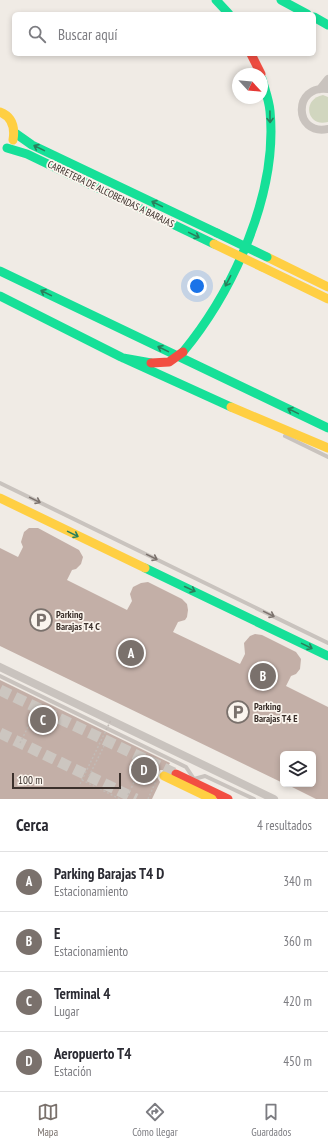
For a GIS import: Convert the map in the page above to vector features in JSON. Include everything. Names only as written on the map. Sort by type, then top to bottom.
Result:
[{"type":"main road","points":[[216,0],[227,12]]},
{"type":"main road","points":[[281,0],[304,12]]},
{"type":"main road","points":[[316,18],[328,25]]},
{"type":"main road","points":[[252,56],[258,68]]},
{"type":"main road","points":[[123,358],[151,363],[169,362],[183,352],[196,337],[228,282],[251,234],[263,202],[270,157],[270,111],[268,103]]},
{"type":"main road","points":[[0,112],[5,113],[13,122],[15,133],[12,142],[3,149]]},
{"type":"main road","name":"CARRETERA DE ALCOBENDAS A BARAJAS","points":[[15,133],[32,144],[328,287]]},
{"type":"main road","name":"CARRETERA DE ALCOBENDAS A BARAJAS","points":[[3,149],[27,154],[328,299]]},
{"type":"main road","points":[[0,271],[328,428]]},
{"type":"main road","points":[[0,296],[123,358],[240,412],[328,448]]},
{"type":"main road","points":[[0,498],[328,656]]},
{"type":"main road","points":[[176,774],[228,799]]},
{"type":"main road","points":[[160,778],[212,799]]},
{"type":"street","points":[[326,85],[311,92],[305,98],[302,112],[305,121],[310,126],[322,130],[328,129]]},
{"type":"street","points":[[0,667],[274,799]]},
{"type":"lane","points":[[240,412],[328,457]]},
{"type":"lane","points":[[0,483],[328,643]]},
{"type":"lane","points":[[0,676],[186,767],[194,779],[205,776],[254,799]]},
{"type":"path","points":[[20,743],[35,713]]},
{"type":"path","points":[[80,784],[111,720]]},
{"type":"path","points":[[89,776],[104,746]]},
{"type":"path","points":[[128,795],[142,765]]},
{"type":"path","points":[[148,799],[160,778]]},
{"type":"path","points":[[82,780],[120,799]]},
{"type":"green space","points":[[323,95],[328,97],[328,122],[321,123],[315,121],[311,117],[309,107],[316,98]]},
{"type":"building","points":[[29,528],[38,528],[79,550],[83,557],[81,564],[76,569],[72,570],[67,580],[127,610],[132,601],[130,594],[133,587],[141,583],[148,582],[182,599],[187,604],[187,617],[185,620],[178,622],[173,632],[240,664],[245,654],[244,643],[250,636],[255,634],[262,635],[296,652],[301,659],[300,669],[296,674],[291,676],[286,686],[328,707],[328,799],[316,799],[292,787],[316,787],[316,751],[280,751],[280,782],[0,646],[0,548],[18,557],[23,547],[21,542],[24,532]]},
{"type":"building","points":[[0,680],[170,763],[166,770],[160,770],[158,773],[157,777],[160,782],[152,799],[0,799]]},
{"type":"tunnel","points":[[0,690],[176,774]]},
{"type":"tunnel","points":[[0,733],[136,799]]},
{"type":"traffic: fast","points":[[216,0],[227,12]]},
{"type":"traffic: fast","points":[[281,0],[303,12]]},
{"type":"traffic: fast","points":[[316,18],[328,25]]},
{"type":"traffic: fast","points":[[183,352],[202,327],[219,300],[249,239],[267,175],[271,142],[268,99]]},
{"type":"traffic: fast","points":[[15,133],[32,145],[217,233]]},
{"type":"traffic: fast","points":[[7,148],[27,154],[214,244]]},
{"type":"traffic: fast","points":[[217,233],[267,257]]},
{"type":"traffic: fast","points":[[0,271],[328,428]]},
{"type":"traffic: fast","points":[[0,296],[121,357],[231,407]]},
{"type":"traffic: fast","points":[[123,358],[151,363]]},
{"type":"traffic: fast","points":[[145,568],[328,656]]},
{"type":"traffic: slow","points":[[0,112],[8,117],[12,123],[14,131],[13,140]]},
{"type":"traffic: slow","points":[[214,244],[262,267]]},
{"type":"traffic: slow","points":[[267,257],[328,287]]},
{"type":"traffic: slow","points":[[262,267],[328,299]]},
{"type":"traffic: slow","points":[[231,407],[328,448]]},
{"type":"traffic: slow","points":[[0,498],[145,568]]},
{"type":"traffic: slow","points":[[164,776],[212,799]]},
{"type":"traffic: jam","points":[[252,56],[258,68]]},
{"type":"traffic: jam","points":[[151,363],[169,362],[183,352]]},
{"type":"traffic: jam","points":[[176,774],[228,799]]},
{"type":"place","name":"Parking Barajas T4 C","points":[[41,620]]},
{"type":"place","name":"Parking Barajas T4 D","points":[[131,653]]},
{"type":"place","name":"E","points":[[263,676]]},
{"type":"place","name":"Parking Barajas T4 E","points":[[238,712]]},
{"type":"place","name":"Terminal 4","points":[[43,720]]},
{"type":"place","name":"Aeropuerto T4","points":[[144,770]]}]
